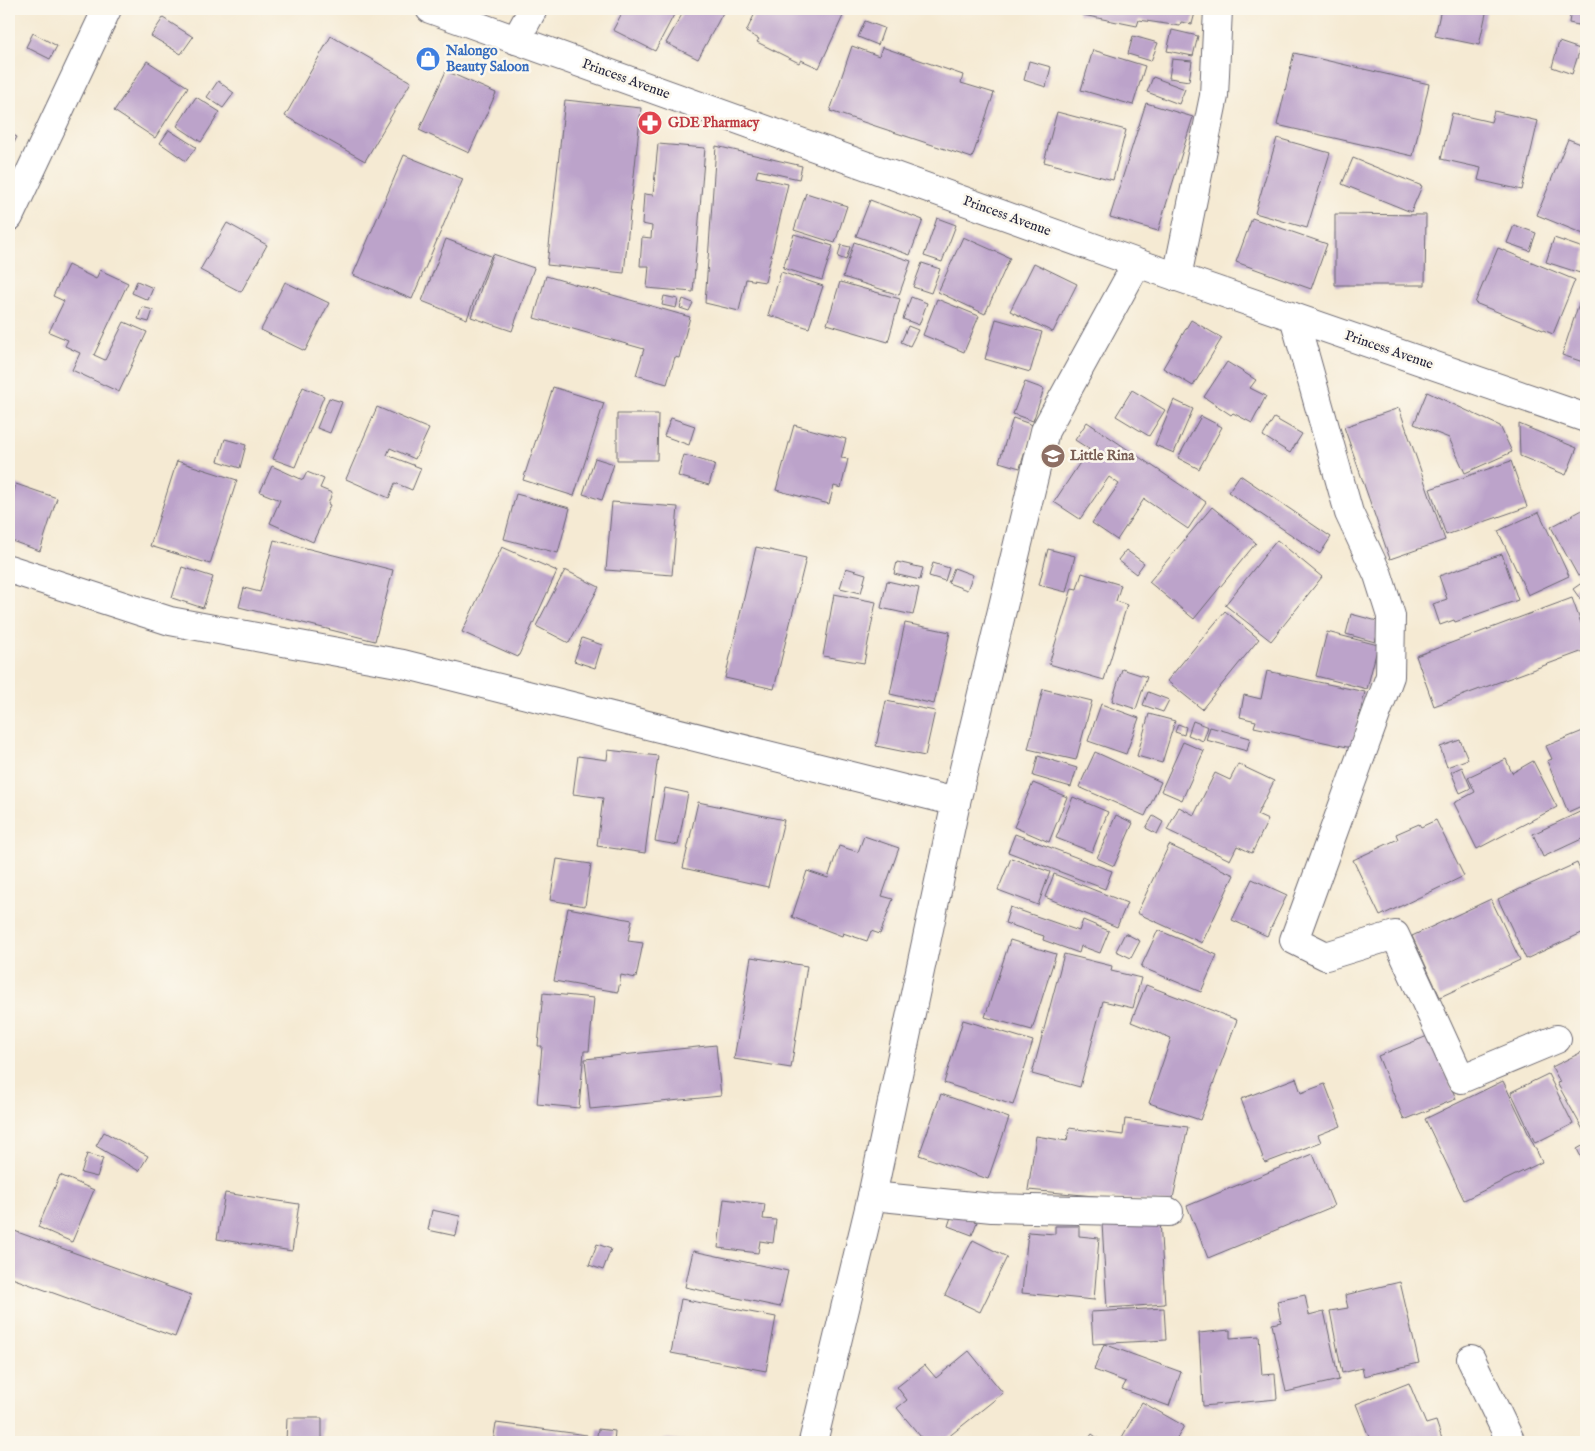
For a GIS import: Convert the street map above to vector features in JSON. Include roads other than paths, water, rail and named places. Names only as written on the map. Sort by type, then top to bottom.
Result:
[{"type":"street","points":[[9,217],[107,9]]},
{"type":"street","name":"Princess Avenue","points":[[430,9],[1177,277],[1586,418]]},
{"type":"street","points":[[516,40],[533,9]]},
{"type":"street","points":[[1177,277],[1214,96],[1218,9]]},
{"type":"street","points":[[813,1442],[872,1196],[956,802],[1044,430],[1137,262]]},
{"type":"street","points":[[1294,317],[1350,513],[1378,575],[1391,616],[1390,676],[1294,940],[1326,956],[1394,934],[1460,1079],[1557,1039]]},
{"type":"street","points":[[9,569],[170,621],[404,664],[956,802]]},
{"type":"street","points":[[872,1196],[992,1208],[1169,1212]]},
{"type":"street","points":[[1471,1359],[1511,1442]]},
{"type":"place","name":"Nalongo Beauty Saloon","points":[[428,59]]},
{"type":"place","name":"GDE Pharmacy","points":[[650,123]]},
{"type":"place","name":"Little Rina","points":[[1053,456]]}]
